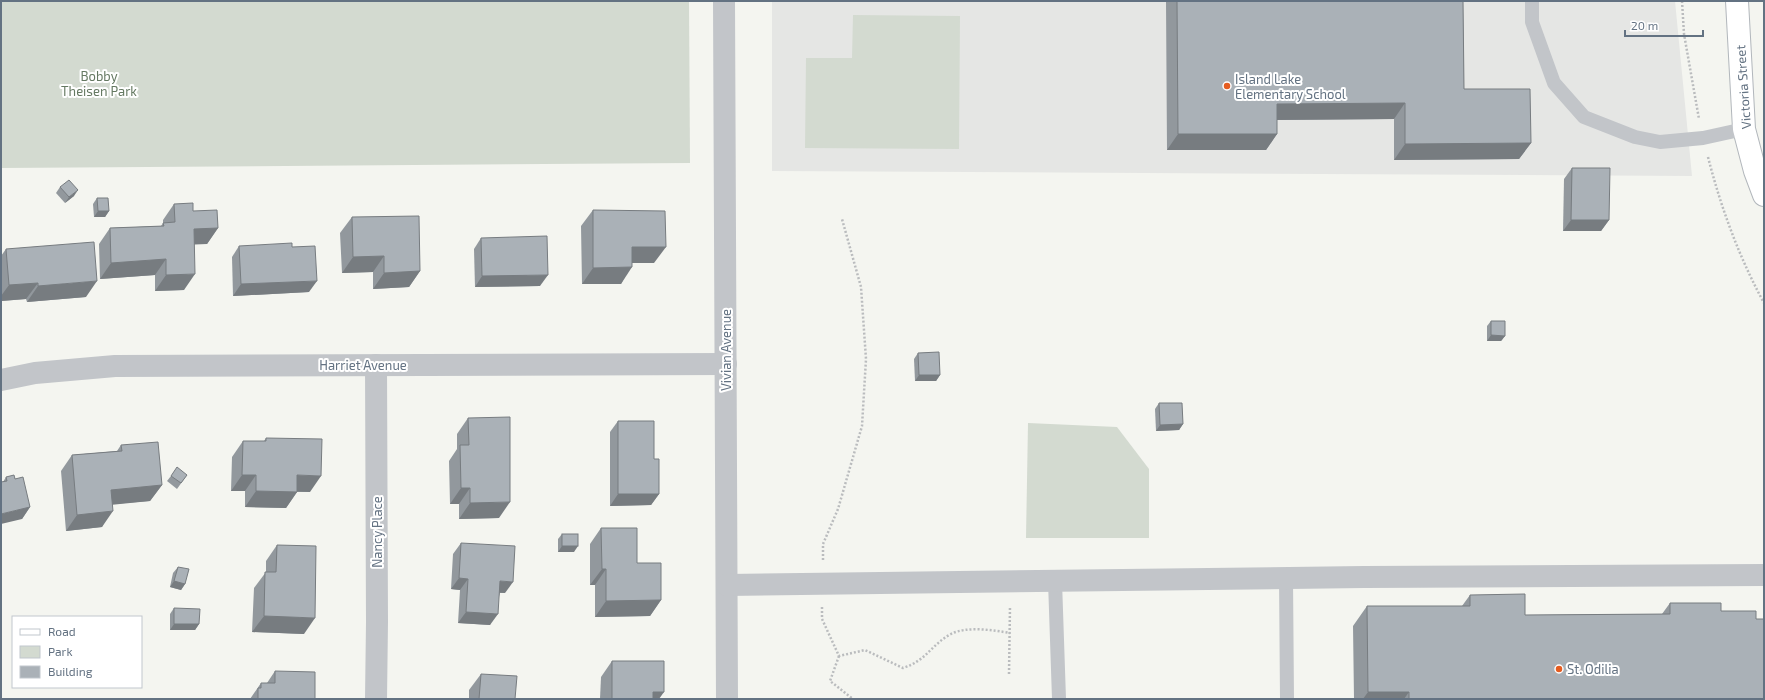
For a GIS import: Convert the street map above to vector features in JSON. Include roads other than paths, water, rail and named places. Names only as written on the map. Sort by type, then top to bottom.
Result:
[{"type":"street","name":"Vivian Avenue","points":[[724,1],[728,699]]},
{"type":"street","name":"Victoria Street","points":[[1737,1],[1744,129],[1755,171],[1764,195]]},
{"type":"street","name":"Harriet Avenue","points":[[1,380],[35,373],[92,367],[726,364]]},
{"type":"street","name":"Nancy Place","points":[[376,365],[376,699]]},
{"type":"street","points":[[727,585],[1286,578],[1764,575]]},
{"type":"lane","points":[[1532,1],[1532,22],[1554,84],[1584,117],[1635,138],[1660,142],[1703,138],[1744,129]]},
{"type":"lane","points":[[1286,578],[1287,699]]},
{"type":"lane","points":[[1055,581],[1059,699]]},
{"type":"place","name":"Island Lake Elementary School","points":[[1227,86]]},
{"type":"place","name":"St. Odilia","points":[[1559,669]]},
{"type":"park label","name":"Bobby Theisen Park","points":[[99,84]]}]
